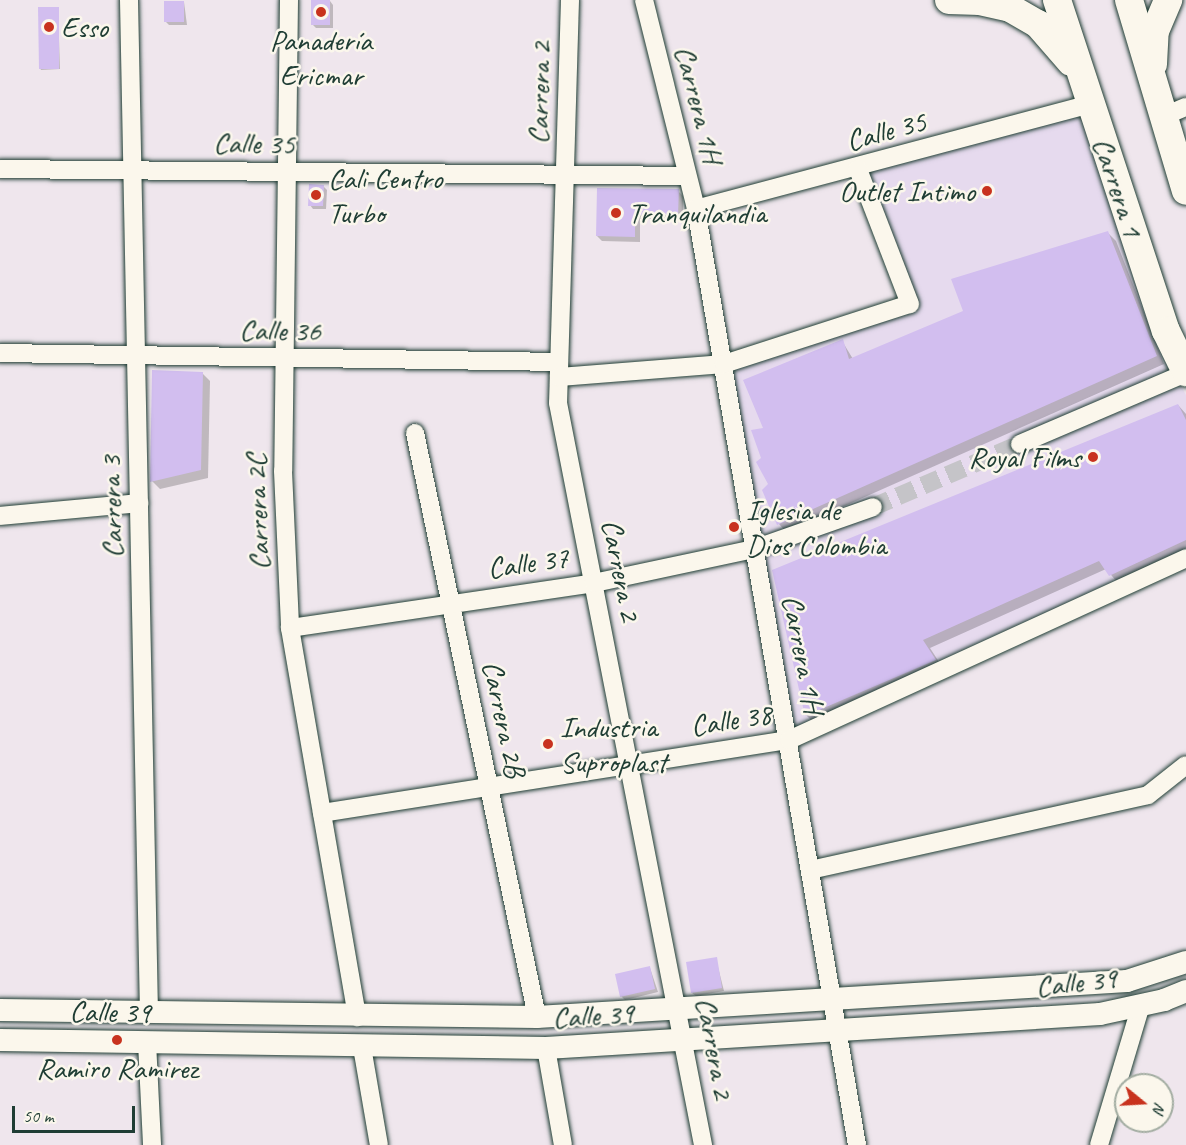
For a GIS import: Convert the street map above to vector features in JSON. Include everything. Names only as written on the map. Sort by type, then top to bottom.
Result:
[{"type":"main road","points":[[949,0],[980,1],[1010,8],[1038,24],[1057,42],[1088,96]]},
{"type":"main road","name":"Carrera 1","points":[[1057,0],[1166,331],[1186,372]]},
{"type":"main road","points":[[1129,0],[1155,87],[1174,112],[1186,191]]},
{"type":"main road","points":[[1155,87],[1152,59],[1155,31],[1168,0]]},
{"type":"street","name":"Carrera 3","points":[[129,0],[149,1013]]},
{"type":"street","name":"Carrera 2C","points":[[289,0],[283,471],[290,628],[357,1017]]},
{"type":"street","name":"Carrera 2","points":[[570,0],[558,403],[679,1009],[703,1145]]},
{"type":"street","name":"Carrera 1H","points":[[644,0],[696,209],[857,1145]]},
{"type":"street","name":"Calle 35","points":[[696,209],[858,169],[1088,96]]},
{"type":"street","name":"Calle 35","points":[[0,169],[687,176]]},
{"type":"street","name":"Calle 36","points":[[0,353],[285,359],[559,370],[724,364],[910,304],[858,169]]},
{"type":"street","points":[[1020,444],[1186,372]]},
{"type":"street","name":"Carrera 2B","points":[[416,433],[537,1017]]},
{"type":"street","points":[[0,516],[139,504]]},
{"type":"street","name":"Calle 37","points":[[290,628],[594,583],[754,549],[873,507]]},
{"type":"street","name":"Calle 38","points":[[322,813],[789,740],[1186,558]]},
{"type":"street","points":[[810,870],[1148,795],[1186,765]]},
{"type":"street","name":"Calle 39","points":[[0,1010],[357,1017],[537,1017],[1127,981],[1186,962]]},
{"type":"street","name":"Calle 39","points":[[0,1040],[546,1048],[1100,1014],[1141,1005],[1186,991]]},
{"type":"street","points":[[1099,1145],[1141,1005]]},
{"type":"street","points":[[147,1042],[152,1145]]},
{"type":"street","points":[[362,1047],[379,1145]]},
{"type":"street","points":[[546,1048],[563,1145]]},
{"type":"shaded area","points":[[1080,107],[1177,379],[1186,395],[1186,558],[789,740],[724,364],[909,304],[858,169]]},
{"type":"building","name":"Panadería Ericmar","points":[[311,0],[330,0],[330,25],[311,25]]},
{"type":"building","points":[[164,1],[184,1],[184,22],[164,22]]},
{"type":"building","name":"Esso","points":[[38,7],[59,7],[59,69],[39,69]]},
{"type":"building","name":"Cali Centro Turbo","points":[[309,184],[324,185],[323,206],[308,206]]},
{"type":"building","name":"Tranquilandia","points":[[597,188],[679,189],[678,215],[635,215],[635,237],[596,236]]},
{"type":"building","points":[[1108,231],[1157,356],[777,525],[762,490],[768,484],[756,462],[761,458],[751,430],[763,428],[743,380],[843,339],[849,359],[963,311],[951,279]]},
{"type":"building","points":[[152,370],[203,372],[201,470],[150,482]]},
{"type":"building","points":[[1178,404],[1186,420],[1186,540],[1109,576],[1099,561],[923,640],[936,660],[805,716],[772,570]]},
{"type":"building","points":[[717,957],[722,988],[691,993],[686,962]]},
{"type":"building","points":[[650,966],[655,989],[620,997],[615,974]]},
{"type":"tunnel","points":[[873,507],[1020,444]]},
{"type":"place","name":"Panadería Ericmar","points":[[321,12]]},
{"type":"place","name":"Esso","points":[[49,27]]},
{"type":"place","name":"Outlet Intimo","points":[[987,191]]},
{"type":"place","name":"Cali Centro Turbo","points":[[316,195]]},
{"type":"place","name":"Tranquilandia","points":[[616,213]]},
{"type":"place","name":"Royal Films","points":[[1093,457]]},
{"type":"place","name":"Iglesia de Dios Colombia","points":[[734,527]]},
{"type":"place","name":"Industria Suproplast","points":[[548,744]]},
{"type":"place","name":"Ramiro Ramirez","points":[[117,1040]]}]
